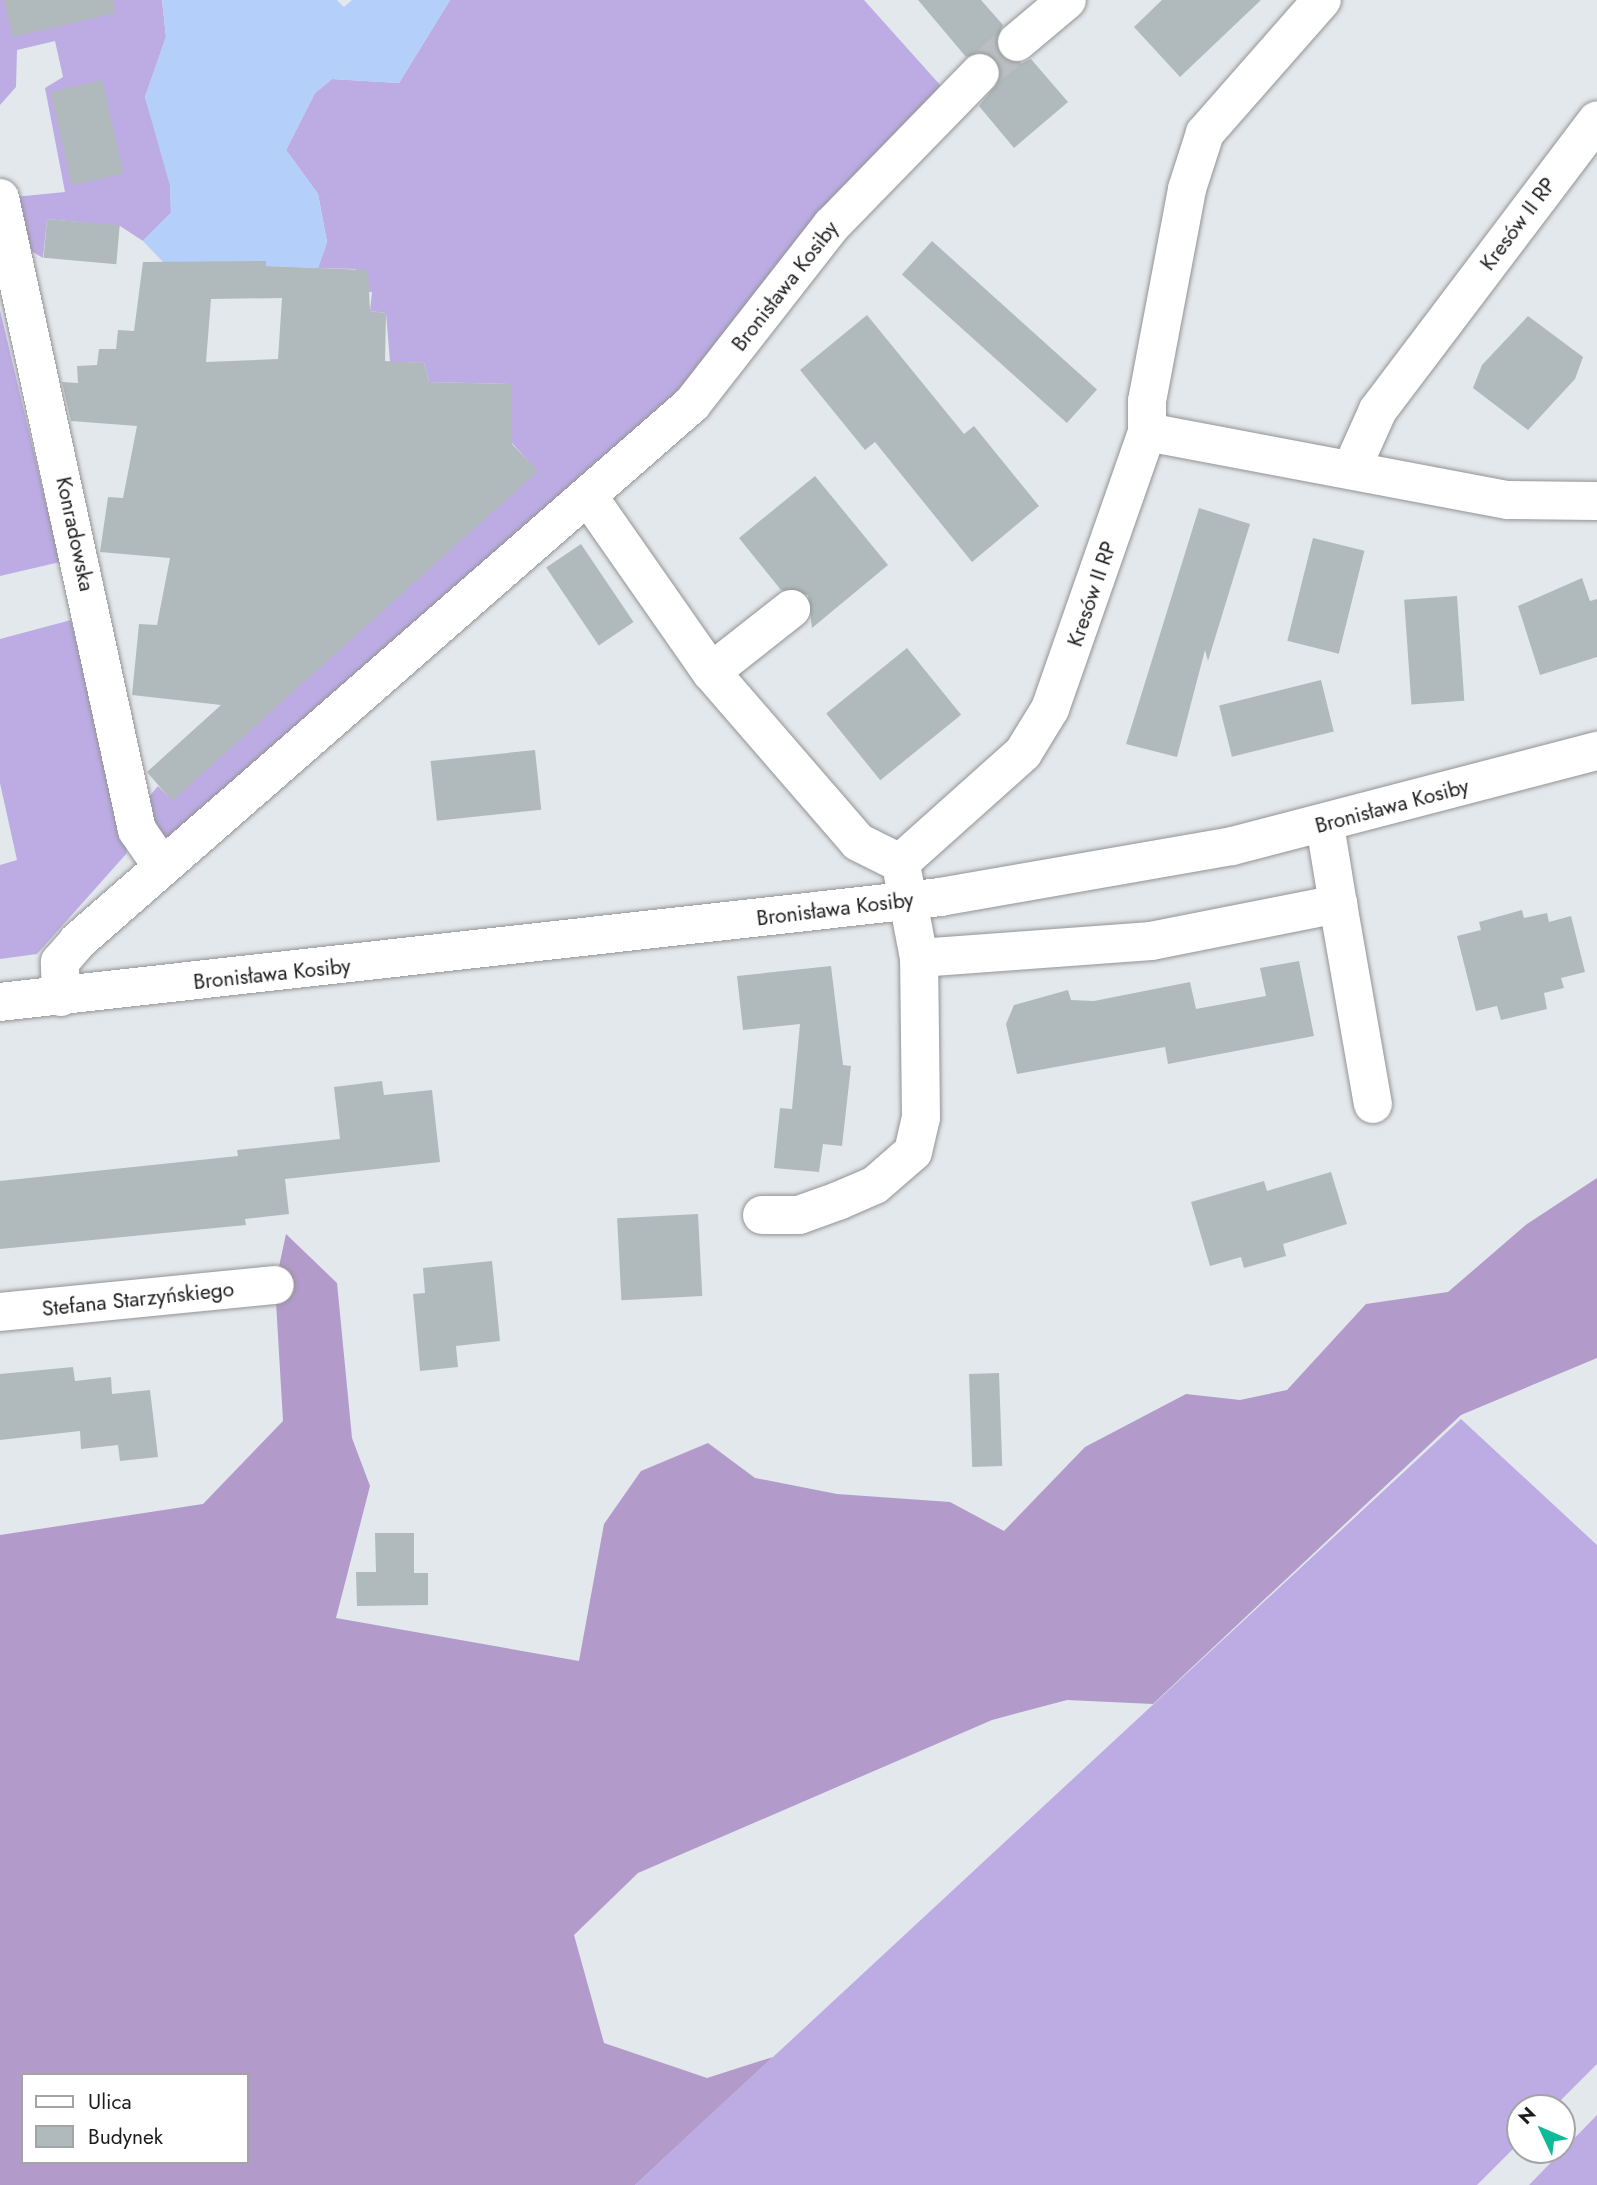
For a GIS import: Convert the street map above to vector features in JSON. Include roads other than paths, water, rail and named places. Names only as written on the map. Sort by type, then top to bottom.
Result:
[{"type":"street","points":[[1017,41],[1067,0]]},
{"type":"street","name":"Kresów II RP","points":[[900,863],[1023,753],[1050,709],[1147,432],[1147,401],[1187,189],[1205,133],[1322,0]]},
{"type":"street","name":"Bronisława Kosiby","points":[[61,997],[60,962],[161,865],[692,404],[832,225],[980,73]]},
{"type":"street","name":"Kresów II RP","points":[[1351,470],[1378,410],[1597,120]]},
{"type":"street","name":"Konradowska","points":[[0,198],[137,830],[161,865]]},
{"type":"street","points":[[1147,432],[1508,500],[1597,501]]},
{"type":"street","name":"Bronisława Kosiby","points":[[588,496],[712,672],[858,842],[900,863]]},
{"type":"street","points":[[712,672],[791,608]]},
{"type":"street","name":"Bronisława Kosiby","points":[[0,1002],[909,900],[1085,874],[1325,825],[1597,751]]},
{"type":"street","points":[[1325,825],[1373,1104]]},
{"type":"street","points":[[762,1215],[799,1215],[838,1201],[875,1185],[913,1152],[921,1118],[919,958],[900,863]]},
{"type":"street","points":[[919,958],[1151,941],[1338,904]]},
{"type":"street","name":"Stefana Starzyńskiego","points":[[0,1312],[275,1285]]},
{"type":"tunnel","points":[[980,73],[1017,42]]}]
